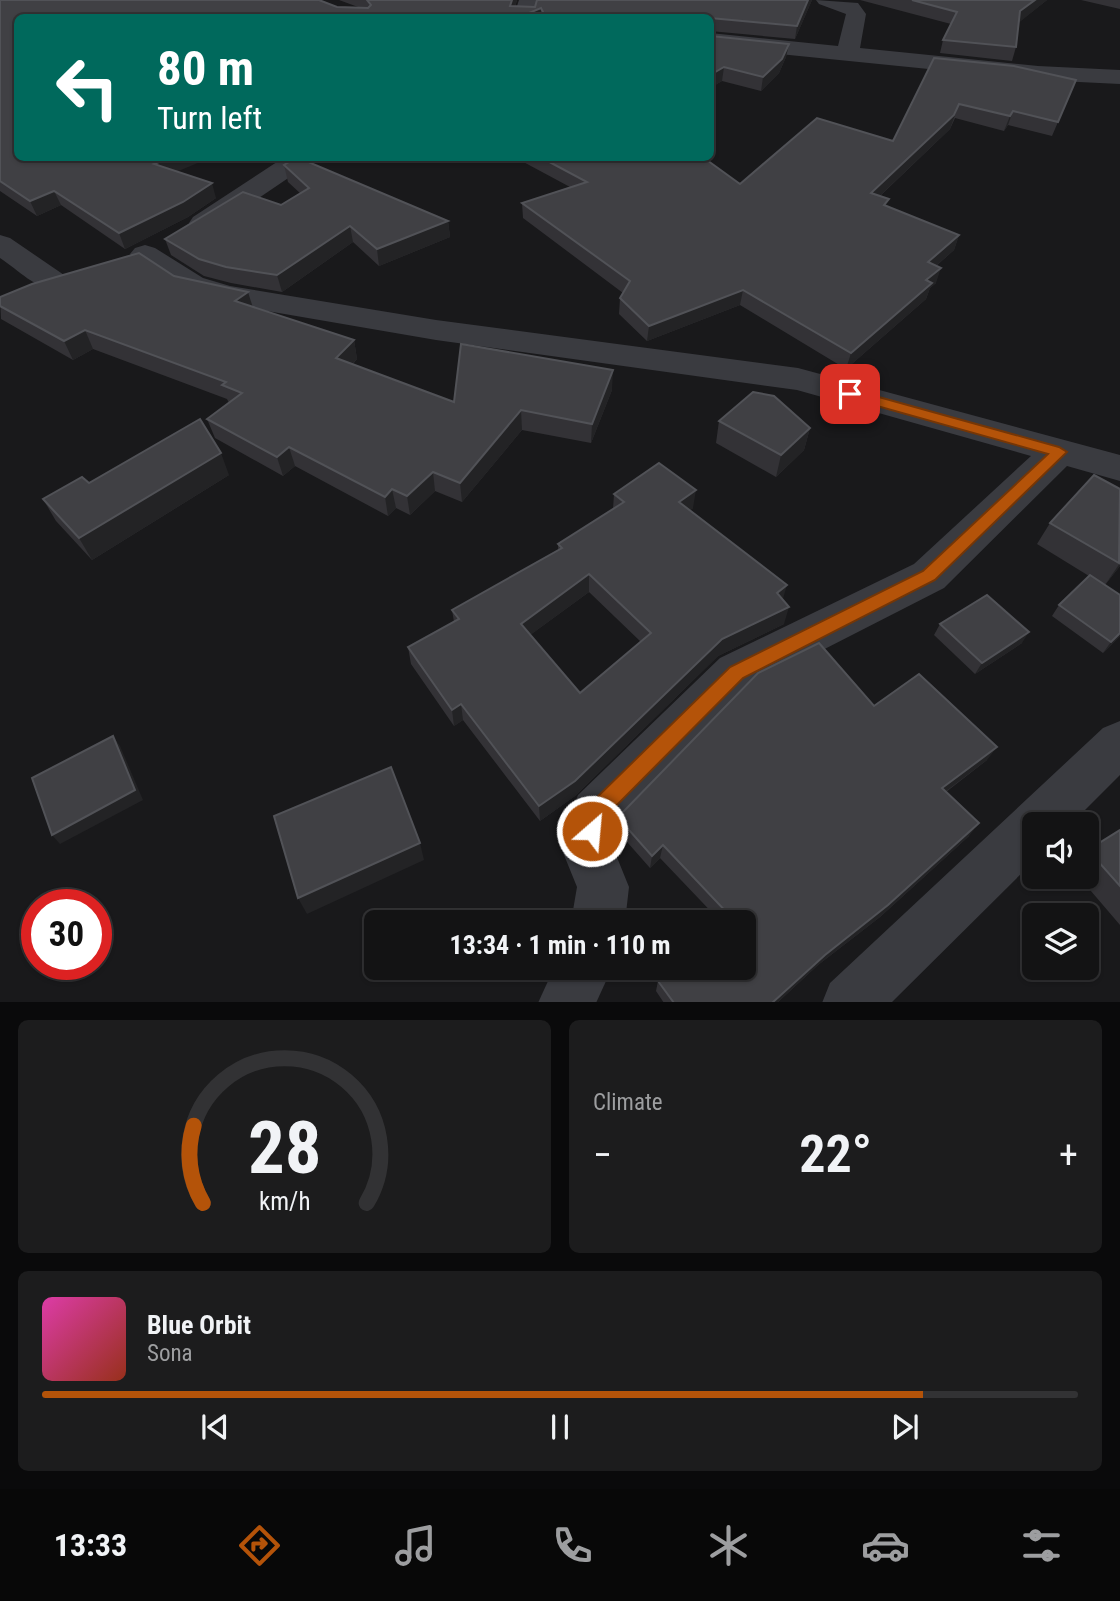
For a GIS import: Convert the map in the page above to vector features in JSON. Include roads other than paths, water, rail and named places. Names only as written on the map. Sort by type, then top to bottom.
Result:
[{"type":"street","points":[[826,0],[851,6],[856,14],[848,52]]},
{"type":"street","points":[[714,40],[1113,79]]},
{"type":"street","points":[[295,161],[199,225],[133,258],[192,285],[226,295],[436,330],[798,379],[1120,468]]},
{"type":"street","points":[[0,244],[69,279],[23,297]]},
{"type":"street","points":[[600,910],[603,887],[588,850],[596,812],[736,672],[929,576],[1059,452]]},
{"type":"street","points":[[1051,812],[1118,750]]},
{"type":"street","points":[[851,1002],[1022,839]]},
{"type":"street","points":[[567,1002],[578,980]]}]
